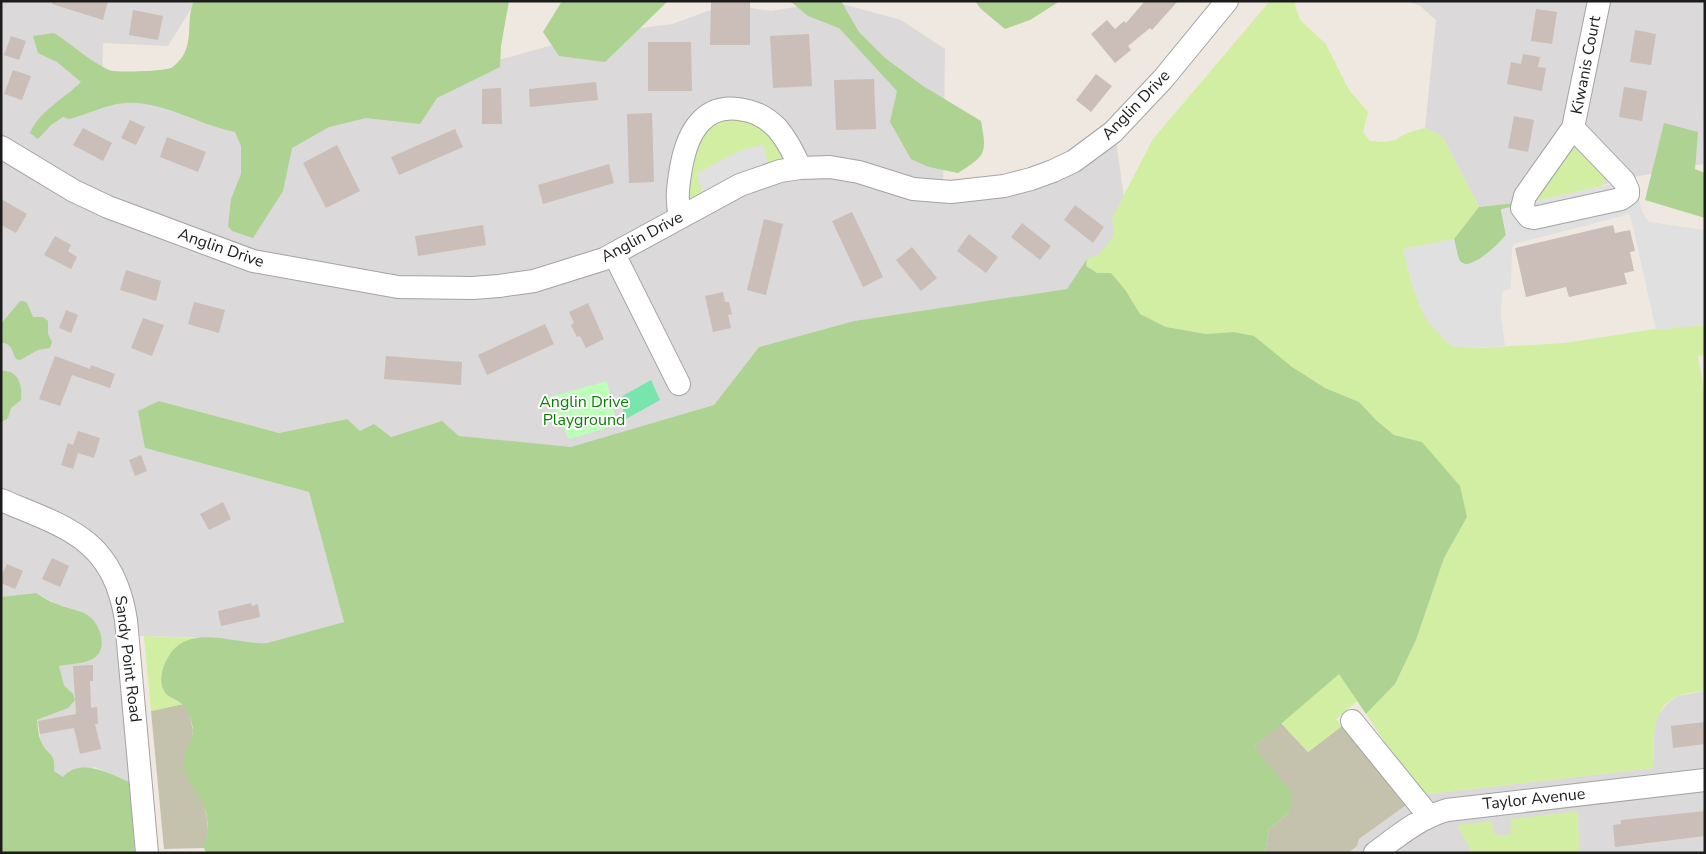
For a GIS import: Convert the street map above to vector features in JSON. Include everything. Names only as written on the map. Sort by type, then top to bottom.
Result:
[{"type":"street","name":"Anglin Drive","points":[[1,147],[74,191],[108,207],[253,261],[398,286],[473,288],[534,281],[592,264],[614,254],[740,185],[780,171],[830,167],[913,189],[951,192],[1004,186],[1052,171],[1074,161],[1113,132],[1163,79],[1227,1]]},
{"type":"street","name":"Kiwanis Court","points":[[1573,128],[1624,181],[1627,185],[1628,194],[1621,199],[1534,218],[1528,217],[1522,208],[1525,196],[1573,128],[1599,1]]},
{"type":"street","points":[[680,217],[677,195],[685,146],[695,128],[706,116],[713,112],[733,108],[752,111],[761,115],[777,128],[790,146],[800,168]]},
{"type":"street","points":[[614,254],[679,384]]},
{"type":"street","name":"Sandy Point Road","points":[[1,500],[62,526],[84,539],[103,559],[115,580],[126,620],[147,853]]},
{"type":"street","points":[[1352,721],[1429,816]]},
{"type":"street","name":"Taylor Avenue","points":[[1375,853],[1413,824],[1429,816],[1455,808],[1705,780]]},
{"type":"shaded area","points":[[1,1],[196,1],[168,46],[103,43],[102,81],[395,89],[588,35],[672,24],[727,4],[771,11],[831,1],[901,20],[945,49],[943,188],[955,192],[1081,154],[1113,119],[1127,220],[1122,281],[854,321],[759,347],[714,405],[571,448],[459,436],[442,421],[391,437],[360,431],[346,419],[279,433],[159,401],[145,448],[309,492],[344,622],[267,643],[255,644],[210,638],[116,635],[129,782],[95,767],[63,777],[54,771],[55,763],[41,742],[37,720],[63,710],[73,694],[64,685],[59,666],[95,657],[100,650],[102,638],[91,618],[36,593],[1,597]]},
{"type":"shaded area","points":[[1403,1],[1705,1],[1703,164],[1634,177],[1515,206],[1515,203],[1479,207],[1442,136],[1425,128],[1436,20],[1419,5]]},
{"type":"shaded area","points":[[763,144],[768,164],[739,172],[702,193],[697,173],[737,152]]},
{"type":"shaded area","points":[[1633,179],[1643,213],[1649,222],[1705,230],[1705,325],[1656,330],[1630,214],[1514,244],[1512,248],[1511,289],[1504,291],[1502,295],[1501,315],[1505,346],[1467,348],[1453,346],[1446,342],[1429,323],[1421,309],[1412,284],[1403,249],[1454,239],[1459,260],[1463,264],[1469,264],[1481,258],[1506,235],[1501,209]]},
{"type":"shaded area","points":[[1705,691],[1705,853],[1348,853],[1357,846],[1359,839],[1420,795],[1654,768],[1654,728],[1658,715],[1669,702],[1678,696]]},
{"type":"shaded area","points":[[183,704],[189,713],[193,730],[192,742],[186,751],[186,773],[204,805],[208,832],[204,848],[164,849],[151,711]]},
{"type":"shaded area","points":[[1281,723],[1308,752],[1342,726],[1409,803],[1359,839],[1357,846],[1348,853],[1265,853],[1269,829],[1290,812],[1254,747]]},
{"type":"green space","points":[[194,1],[509,1],[501,46],[500,67],[437,98],[420,124],[366,118],[329,127],[292,148],[283,191],[253,238],[232,231],[228,226],[231,199],[241,174],[241,146],[235,132],[221,129],[153,105],[124,103],[69,119],[63,117],[51,125],[38,139],[30,133],[39,118],[81,82],[57,62],[38,53],[33,36],[54,33],[95,62],[113,71],[167,69],[173,67],[178,62],[187,48],[190,14]]},
{"type":"green space","points":[[562,1],[668,1],[605,62],[559,56],[543,32]]},
{"type":"green space","points":[[790,1],[841,1],[859,32],[885,58],[923,86],[981,121],[984,147],[979,157],[958,173],[929,167],[911,159],[890,122],[897,91],[839,28],[808,16]]},
{"type":"green space","points":[[975,1],[1060,1],[1030,20],[1005,29],[981,9]]},
{"type":"green space","points":[[1270,1],[1296,1],[1295,5],[1300,20],[1326,44],[1349,90],[1368,112],[1363,132],[1370,141],[1385,142],[1395,140],[1407,133],[1425,128],[1442,136],[1479,207],[1454,239],[1403,249],[1421,309],[1429,323],[1453,346],[1481,348],[1565,343],[1648,330],[1705,325],[1705,355],[1698,356],[1705,395],[1705,691],[1678,696],[1662,709],[1655,727],[1654,768],[1420,795],[1366,714],[1395,684],[1416,640],[1444,558],[1467,517],[1422,442],[1394,435],[1359,402],[1325,388],[1233,332],[1206,334],[1166,327],[1140,314],[1126,291],[1086,266],[1087,259],[1098,255],[1108,244],[1114,233],[1112,218],[1153,139]]},
{"type":"green space","points":[[722,118],[759,122],[783,153],[782,156],[768,164],[763,145],[737,152],[697,173],[702,193],[689,199],[685,194],[696,140]]},
{"type":"green space","points":[[1664,123],[1698,132],[1695,169],[1705,173],[1705,218],[1645,200]]},
{"type":"green space","points":[[1567,144],[1601,167],[1607,178],[1602,186],[1536,200]]},
{"type":"green space","points":[[1515,203],[1515,206],[1501,210],[1506,235],[1503,239],[1478,260],[1466,264],[1461,262],[1454,239],[1479,207]]},
{"type":"green space","points":[[1087,259],[1086,266],[1097,273],[1111,273],[1126,291],[1140,314],[1166,327],[1206,334],[1233,332],[1254,336],[1292,367],[1325,388],[1359,402],[1394,435],[1422,442],[1460,486],[1467,517],[1444,558],[1416,640],[1395,684],[1366,714],[1339,674],[1254,747],[1292,793],[1290,812],[1269,829],[1265,853],[207,853],[205,851],[204,844],[208,828],[206,813],[184,767],[184,757],[191,741],[193,728],[184,706],[168,695],[162,686],[163,668],[168,657],[175,648],[195,638],[207,637],[267,643],[344,622],[309,492],[145,448],[138,411],[159,401],[279,433],[347,419],[360,431],[374,424],[391,437],[442,421],[459,436],[571,447],[714,405],[759,347],[854,321],[1067,289]]},
{"type":"green space","points":[[20,301],[27,303],[33,317],[43,317],[48,321],[48,334],[52,342],[50,348],[38,350],[20,360],[16,359],[10,346],[1,343],[1,324]]},
{"type":"green space","points":[[1,370],[14,374],[19,380],[21,392],[21,400],[11,408],[8,418],[2,422]]},
{"type":"green space","points":[[651,380],[660,400],[626,419],[619,398]]},
{"type":"green space","name":"Anglin Drive Playground","points":[[607,381],[617,425],[569,439],[549,397]]},
{"type":"green space","points":[[36,593],[61,606],[82,612],[90,617],[100,632],[102,643],[101,649],[94,658],[82,663],[59,666],[64,685],[73,694],[75,700],[68,708],[37,720],[40,739],[43,746],[53,757],[54,771],[63,777],[70,771],[78,768],[87,768],[105,772],[129,782],[135,853],[1,852],[1,597]]},
{"type":"green space","points":[[144,636],[194,638],[177,647],[166,661],[164,669],[165,687],[174,700],[183,704],[151,711]]},
{"type":"green space","points":[[1339,673],[1357,701],[1336,719],[1342,726],[1308,752],[1281,723]]},
{"type":"green space","points":[[1578,811],[1579,853],[1472,853],[1457,825],[1492,821],[1495,835],[1510,835],[1511,819]]},
{"type":"building","points":[[52,1],[108,1],[103,20],[52,4]]},
{"type":"building","points":[[711,1],[750,1],[750,45],[710,45]]},
{"type":"building","points":[[1145,1],[1178,1],[1152,30],[1150,28],[1128,46],[1131,50],[1115,63],[1091,34],[1107,20],[1115,29],[1124,21],[1126,23]]},
{"type":"building","points":[[1536,9],[1557,12],[1552,44],[1531,41]]},
{"type":"building","points":[[133,10],[163,16],[158,40],[129,35]]},
{"type":"building","points":[[1635,30],[1656,34],[1651,65],[1630,62]]},
{"type":"building","points":[[809,34],[812,86],[773,88],[770,36]]},
{"type":"building","points":[[11,36],[26,41],[19,60],[4,55]]},
{"type":"building","points":[[648,42],[691,42],[692,91],[648,91]]},
{"type":"building","points":[[1523,54],[1540,57],[1538,67],[1546,68],[1542,91],[1507,84],[1511,62],[1521,64]]},
{"type":"building","points":[[13,70],[31,76],[22,100],[4,94]]},
{"type":"building","points":[[1096,74],[1112,86],[1091,112],[1076,100]]},
{"type":"building","points":[[874,79],[876,129],[836,130],[834,80]]},
{"type":"building","points":[[596,82],[598,100],[530,107],[529,89]]},
{"type":"building","points":[[1624,87],[1647,91],[1642,121],[1619,117]]},
{"type":"building","points":[[501,88],[502,124],[482,124],[482,89]]},
{"type":"building","points":[[652,113],[654,182],[629,183],[627,114]]},
{"type":"building","points":[[1514,116],[1534,120],[1528,152],[1508,148]]},
{"type":"building","points":[[130,120],[145,127],[136,145],[121,138]]},
{"type":"building","points":[[83,128],[112,143],[103,161],[73,145]]},
{"type":"building","points":[[455,129],[463,147],[399,175],[391,157]]},
{"type":"building","points":[[167,137],[206,152],[198,172],[160,157]]},
{"type":"building","points":[[337,145],[360,191],[326,208],[303,163]]},
{"type":"building","points":[[609,164],[614,183],[543,204],[538,185]]},
{"type":"building","points":[[1,199],[27,214],[16,233],[1,225]]},
{"type":"building","points":[[1075,205],[1104,227],[1093,243],[1064,220]]},
{"type":"building","points":[[852,212],[883,277],[863,287],[832,221]]},
{"type":"building","points":[[764,219],[783,224],[766,295],[747,290]]},
{"type":"building","points":[[1022,223],[1051,246],[1040,260],[1011,237]]},
{"type":"building","points":[[483,225],[486,245],[418,256],[415,236]]},
{"type":"building","points":[[1613,225],[1615,233],[1630,230],[1635,251],[1630,252],[1634,271],[1624,273],[1627,284],[1569,297],[1566,287],[1526,297],[1515,248]]},
{"type":"building","points":[[969,234],[998,257],[986,273],[957,251]]},
{"type":"building","points":[[55,236],[71,245],[68,251],[77,257],[71,269],[44,255]]},
{"type":"building","points":[[912,247],[937,278],[921,291],[896,260]]},
{"type":"building","points":[[126,270],[161,281],[156,301],[120,290]]},
{"type":"building","points":[[723,292],[725,302],[729,302],[732,314],[728,315],[731,328],[713,332],[705,296]]},
{"type":"building","points":[[194,302],[225,310],[219,333],[188,324]]},
{"type":"building","points":[[588,303],[604,339],[586,348],[580,336],[577,337],[571,325],[574,323],[569,312]]},
{"type":"building","points":[[66,310],[78,315],[71,333],[59,328]]},
{"type":"building","points":[[143,318],[164,325],[152,356],[131,348]]},
{"type":"building","points":[[545,324],[554,344],[487,375],[478,355]]},
{"type":"building","points":[[55,356],[90,369],[91,365],[115,374],[110,388],[72,375],[60,406],[39,399]]},
{"type":"building","points":[[386,356],[462,362],[461,385],[384,379]]},
{"type":"building","points":[[78,431],[100,438],[94,458],[78,453],[73,469],[61,465],[68,443],[73,445]]},
{"type":"building","points":[[141,455],[147,471],[135,476],[129,460]]},
{"type":"building","points":[[223,502],[231,519],[209,530],[200,514]]},
{"type":"building","points":[[52,558],[69,566],[60,587],[42,579]]},
{"type":"building","points":[[7,564],[23,571],[15,589],[1,583],[1,577]]},
{"type":"building","points":[[251,603],[252,606],[258,604],[260,617],[221,626],[218,611]]},
{"type":"building","points":[[93,665],[93,681],[90,681],[91,708],[97,707],[98,724],[95,724],[101,749],[80,754],[74,728],[40,734],[38,721],[76,714],[73,666]]},
{"type":"building","points":[[1705,722],[1705,744],[1673,748],[1671,726]]},
{"type":"building","points":[[1705,811],[1705,836],[1615,847],[1613,825],[1621,824],[1621,820]]}]
